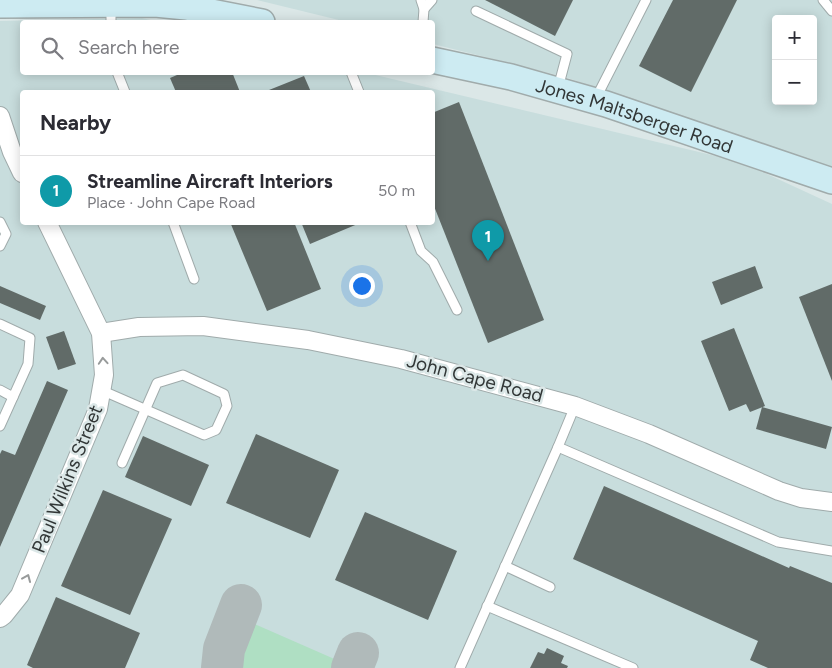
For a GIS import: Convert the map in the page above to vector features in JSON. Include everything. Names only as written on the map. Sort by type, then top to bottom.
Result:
[{"type":"street","points":[[0,5],[111,13],[155,2],[252,20]]},
{"type":"street","name":"Jones Maltsberger Road","points":[[435,61],[511,77],[594,101],[688,131],[832,182]]},
{"type":"street","points":[[0,116],[6,148],[20,170]]},
{"type":"street","name":"Paul Wilkins Street","points":[[0,618],[20,594],[98,409],[104,375],[101,334],[48,225]]},
{"type":"street","name":"John Cape Road","points":[[101,334],[139,327],[203,326],[308,340],[401,359],[575,406],[649,434],[779,491],[801,498],[832,502]]},
{"type":"lane","points":[[423,20],[423,4],[432,0]]},
{"type":"lane","points":[[594,101],[646,0]]},
{"type":"lane","points":[[823,0],[832,11]]},
{"type":"lane","points":[[476,11],[567,54],[557,90]]},
{"type":"lane","points":[[118,75],[124,90]]},
{"type":"lane","points":[[352,75],[358,90]]},
{"type":"lane","points":[[0,222],[6,234],[0,246]]},
{"type":"lane","points":[[174,225],[194,279]]},
{"type":"lane","points":[[411,225],[421,252],[433,262],[457,310]]},
{"type":"lane","points":[[0,324],[30,338],[28,364],[0,426]]},
{"type":"lane","points":[[101,390],[146,409],[204,435],[216,430],[228,406],[224,394],[184,375],[157,383],[146,409],[122,462]]},
{"type":"lane","points":[[0,390],[14,396]]},
{"type":"lane","points":[[460,668],[575,406]]},
{"type":"lane","points":[[558,446],[778,542],[832,551]]},
{"type":"lane","points":[[505,566],[550,587]]},
{"type":"lane","points":[[488,606],[633,668]]},
{"type":"shaded area","points":[[257,0],[832,0],[832,169],[565,77],[435,44],[435,20],[339,20]]},
{"type":"shaded area","points":[[142,18],[150,20],[47,20]]},
{"type":"shaded area","points":[[0,21],[20,21],[20,75],[375,75],[741,162],[832,204],[832,668],[0,668]]},
{"type":"green space","points":[[250,622],[339,661],[336,668],[236,668],[237,650]]},
{"type":"building","points":[[485,0],[573,0],[555,36]]},
{"type":"building","points":[[673,0],[737,0],[691,92],[639,66]]},
{"type":"building","points":[[177,75],[233,75],[239,90],[175,90],[170,78]]},
{"type":"building","points":[[304,76],[310,90],[269,90]]},
{"type":"building","points":[[459,102],[544,320],[488,343],[435,209],[435,112]]},
{"type":"building","points":[[231,225],[295,225],[321,289],[267,311]]},
{"type":"building","points":[[302,225],[355,225],[310,244]]},
{"type":"building","points":[[755,266],[763,288],[721,305],[712,282]]},
{"type":"building","points":[[832,284],[832,381],[799,297]]},
{"type":"building","points":[[0,286],[46,306],[40,320],[0,303]]},
{"type":"building","points":[[734,328],[765,406],[750,412],[746,404],[729,411],[701,341]]},
{"type":"building","points":[[64,331],[76,364],[58,370],[46,337]]},
{"type":"building","points":[[47,381],[68,390],[0,547],[0,454],[2,450],[15,455]]},
{"type":"building","points":[[762,407],[832,427],[826,449],[756,429]]},
{"type":"building","points":[[256,434],[339,470],[310,538],[226,503]]},
{"type":"building","points":[[143,436],[209,465],[191,506],[125,477]]},
{"type":"building","points":[[604,486],[789,568],[790,566],[832,583],[832,668],[768,668],[750,660],[758,641],[573,559]]},
{"type":"building","points":[[103,490],[172,519],[130,615],[61,586]]},
{"type":"building","points":[[365,512],[457,551],[428,620],[335,580]]},
{"type":"building","points":[[56,597],[140,633],[125,668],[33,668],[27,665]]},
{"type":"building","points":[[547,648],[564,656],[561,663],[568,666],[567,668],[530,668],[538,652],[544,654]]},
{"type":"taxiway","points":[[222,668],[224,649],[241,605]]},
{"type":"taxiway","points":[[352,668],[358,653]]},
{"type":"place","name":"Streamline Aircraft Interiors","points":[[488,261]]}]
